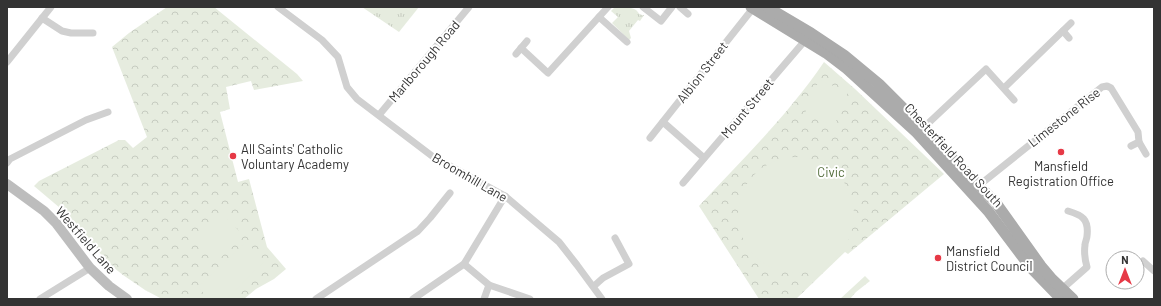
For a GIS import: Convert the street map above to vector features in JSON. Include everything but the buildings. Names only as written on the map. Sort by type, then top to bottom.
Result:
[{"type":"main road","name":"Chesterfield Road South","points":[[753,7],[808,37]]},
{"type":"main road","name":"Chesterfield Road South","points":[[767,7],[808,37],[920,131],[974,189],[1031,268],[1062,294],[1072,299]]},
{"type":"street","points":[[7,62],[51,7]]},
{"type":"street","name":"Broomhill Lane","points":[[278,7],[322,40],[338,57],[347,87],[357,99],[434,154],[483,181],[505,196],[559,242],[594,286],[602,299]]},
{"type":"street","name":"Marlborough Road","points":[[379,116],[469,7]]},
{"type":"street","points":[[521,48],[548,72],[608,7]]},
{"type":"street","points":[[643,7],[661,21],[672,7]]},
{"type":"street","points":[[680,7],[688,14]]},
{"type":"street","name":"Albion Street","points":[[650,138],[753,7]]},
{"type":"street","points":[[599,17],[627,42]]},
{"type":"street","points":[[42,18],[62,31],[71,33],[93,33]]},
{"type":"street","points":[[1004,88],[1071,23]]},
{"type":"street","points":[[1063,31],[1070,38]]},
{"type":"street","name":"Mount Street","points":[[683,183],[808,37]]},
{"type":"street","points":[[516,54],[527,41]]},
{"type":"street","points":[[920,131],[986,68],[1014,100]]},
{"type":"street","name":"Limestone Rise","points":[[974,189],[1102,87],[1106,86],[1111,88],[1138,132],[1139,142],[1146,154]]},
{"type":"street","points":[[7,163],[10,159],[86,120],[108,112]]},
{"type":"street","points":[[663,122],[704,158]]},
{"type":"street","points":[[1131,146],[1139,142]]},
{"type":"street","name":"Westfield Lane","points":[[7,184],[44,211],[56,223],[90,268],[109,286],[127,299]]},
{"type":"street","points":[[316,299],[418,231],[450,193]]},
{"type":"street","points":[[413,299],[464,264],[505,196]]},
{"type":"street","points":[[1062,294],[1087,267],[1084,253],[1087,237],[1086,222],[1083,217],[1068,211]]},
{"type":"street","points":[[594,286],[603,278],[629,264],[615,238]]},
{"type":"street","points":[[464,264],[489,285],[530,299]]},
{"type":"street","points":[[40,299],[90,268]]},
{"type":"street","points":[[484,299],[489,285]]},
{"type":"green space","name":"All Saints' Catholic Voluntary Academy","points":[[167,7],[214,7],[297,74],[303,81],[254,90],[251,81],[226,87],[230,109],[220,112],[238,182],[249,179],[267,247],[286,269],[244,299],[162,299],[145,290],[108,263],[76,224],[34,186],[39,181],[119,140],[125,140],[133,148],[147,137],[112,47],[129,33]]},
{"type":"green space","points":[[362,7],[419,7],[399,32]]},
{"type":"green space","points":[[615,7],[632,8],[644,15],[629,31],[631,38],[629,40],[612,23],[618,17],[611,11]]},
{"type":"green space","name":"Civic","points":[[824,62],[855,89],[944,174],[848,254],[845,252],[796,299],[759,299],[699,206],[780,119]]},
{"type":"green space","points":[[819,80],[848,92],[834,126],[805,113]]},
{"type":"green space","points":[[796,157],[818,161],[837,174],[850,193],[854,215],[850,237],[837,256],[818,269],[796,273],[774,269],[755,256],[742,237],[738,215],[742,193],[755,174],[774,161]]},
{"type":"green space","points":[[222,213],[244,236],[216,262],[194,239]]},
{"type":"green space","points":[[246,242],[265,261],[226,299],[209,299],[198,287]]},
{"type":"green space","points":[[865,276],[870,281],[850,299],[840,299]]},
{"type":"place","name":"Mansfield Registration Office","points":[[1061,152]]},
{"type":"place","name":"All Saints' Catholic Voluntary Academy","points":[[233,156]]},
{"type":"place","name":"Mansfield District Council","points":[[938,258]]}]
